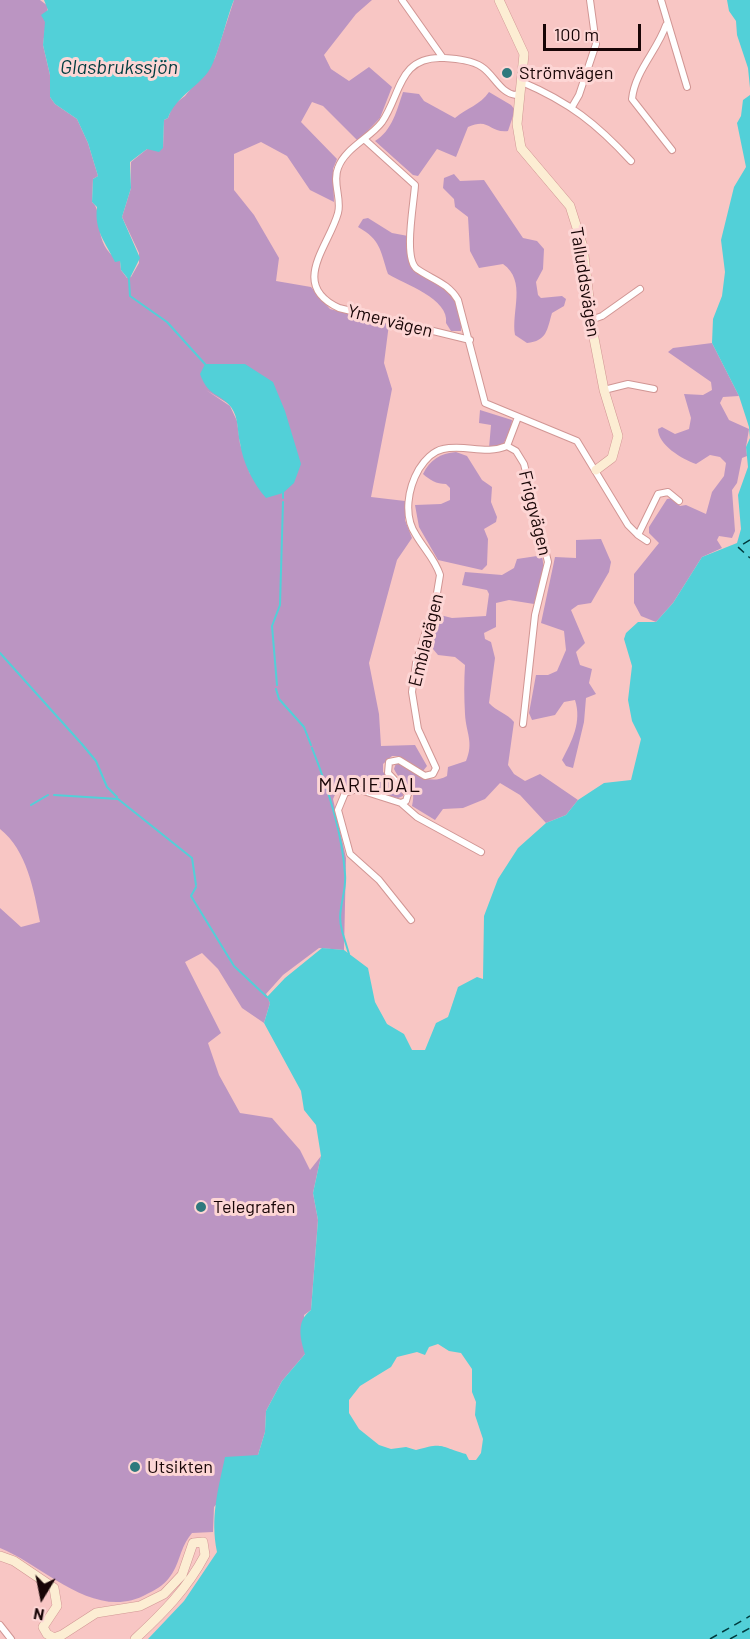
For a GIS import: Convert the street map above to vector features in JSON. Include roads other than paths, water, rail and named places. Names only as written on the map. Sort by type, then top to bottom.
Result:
[{"type":"street","points":[[402,0],[443,58],[475,64],[511,95],[520,93]]},
{"type":"street","name":"Talluddsvägen","points":[[499,0],[523,50],[517,130],[519,144],[527,158],[574,214],[584,247],[591,320],[604,390],[618,432],[618,442],[610,462],[596,470]]},
{"type":"street","points":[[572,107],[579,95],[596,44],[590,0]]},
{"type":"street","points":[[660,0],[687,87]]},
{"type":"street","points":[[666,25],[661,41],[639,76],[633,93],[635,104],[672,150]]},
{"type":"street","name":"Ymervägen","points":[[443,58],[425,59],[407,73],[396,89],[382,121],[346,155],[338,167],[338,214],[315,264],[314,277],[326,300],[339,308],[470,340]]},
{"type":"street","points":[[522,82],[572,107],[597,125],[631,162]]},
{"type":"street","points":[[364,139],[415,185],[410,259],[417,269],[444,284],[454,293],[470,340],[484,403],[573,437],[596,470],[628,525],[647,541]]},
{"type":"street","points":[[591,320],[602,316],[639,289]]},
{"type":"street","points":[[604,390],[628,384],[654,389]]},
{"type":"street","points":[[507,446],[518,417]]},
{"type":"street","name":"Friggvägen","points":[[507,446],[516,451],[524,464],[548,557],[547,573],[535,615],[522,724]]},
{"type":"street","name":"Emblavägen","points":[[401,803],[406,801],[408,794],[388,773],[389,762],[399,760],[425,776],[433,774],[436,770],[416,722],[412,692],[419,652],[436,599],[440,575],[411,524],[408,507],[411,488],[421,465],[443,449],[484,451],[507,446]]},
{"type":"street","points":[[638,535],[658,494],[668,492],[678,501]]},
{"type":"street","points":[[411,920],[379,880],[352,857],[339,817],[341,798],[351,789],[401,803],[417,817],[481,852]]},
{"type":"street","points":[[0,1556],[14,1561],[54,1588],[57,1606],[43,1627],[47,1634],[54,1638],[96,1613],[140,1606],[164,1594],[182,1575],[194,1543],[203,1542],[205,1555],[188,1585],[176,1601],[135,1639]]},
{"type":"street","points":[[0,1625],[11,1639]]},
{"type":"water","name":"Glasbrukssjön","points":[[44,0],[234,0],[208,72],[164,120],[163,148],[159,152],[147,149],[130,162],[131,188],[122,217],[140,258],[129,280],[121,270],[120,261],[115,262],[99,230],[97,207],[92,202],[93,179],[98,176],[88,143],[77,119],[55,104],[50,97],[50,75],[43,45],[45,22],[41,15],[48,10]]},
{"type":"water","points":[[727,0],[750,0],[750,88],[748,68],[737,35],[736,21],[729,11]]},
{"type":"water","points":[[750,95],[750,438],[749,427],[739,396],[712,343],[713,319],[722,296],[725,272],[721,240],[734,187],[746,167],[737,123],[741,116],[743,100]]},
{"type":"water","points":[[205,364],[245,364],[273,382],[285,411],[301,464],[294,483],[283,493],[266,498],[257,486],[243,458],[234,411],[203,382],[200,374]]},
{"type":"water","points":[[750,438],[750,1639],[148,1639],[184,1601],[217,1552],[214,1527],[225,1457],[258,1455],[265,1432],[266,1411],[282,1381],[305,1354],[300,1330],[303,1319],[311,1310],[318,1220],[313,1193],[321,1156],[316,1125],[304,1110],[301,1091],[264,1023],[270,1003],[267,997],[285,978],[322,948],[344,950],[368,968],[375,1002],[387,1024],[404,1034],[412,1050],[425,1050],[436,1023],[448,1017],[458,987],[477,977],[483,979],[484,916],[498,879],[518,848],[546,823],[566,815],[578,800],[604,783],[631,780],[641,739],[632,721],[628,700],[632,666],[624,639],[626,633],[638,622],[656,622],[673,603],[702,557],[737,543],[741,529],[738,495],[748,467],[746,447]],"holes":[[[438,1344],[449,1351],[461,1353],[472,1369],[472,1392],[476,1402],[475,1415],[483,1439],[481,1453],[476,1460],[469,1460],[466,1454],[441,1446],[416,1450],[406,1447],[391,1449],[379,1445],[359,1429],[349,1413],[349,1400],[360,1386],[391,1367],[397,1357],[417,1352],[425,1355],[429,1347]]]},
{"type":"waterway","points":[[129,280],[130,296],[167,322],[205,364]]},
{"type":"waterway","points":[[283,493],[283,498]]},
{"type":"waterway","points":[[277,685],[272,626],[280,605],[283,502]]},
{"type":"waterway","points":[[0,653],[80,742]]},
{"type":"waterway","points":[[276,689],[279,699],[304,727],[311,745]]},
{"type":"waterway","points":[[81,743],[96,761],[107,787],[117,797]]},
{"type":"waterway","points":[[312,748],[329,794],[341,842],[345,881],[340,916],[342,930]]},
{"type":"waterway","points":[[31,805],[48,795]]},
{"type":"waterway","points":[[54,795],[118,799],[192,858],[196,885]]},
{"type":"waterway","points":[[196,887],[191,896],[234,966],[267,997]]},
{"type":"waterway","points":[[342,931],[349,954]]},
{"type":"place","name":"Strömvägen","points":[[507,73]]},
{"type":"place","name":"Telegrafen","points":[[201,1207]]},
{"type":"place","name":"Utsikten","points":[[135,1467]]},
{"type":"district","name":"MARIEDAL","points":[[370,785]]}]
